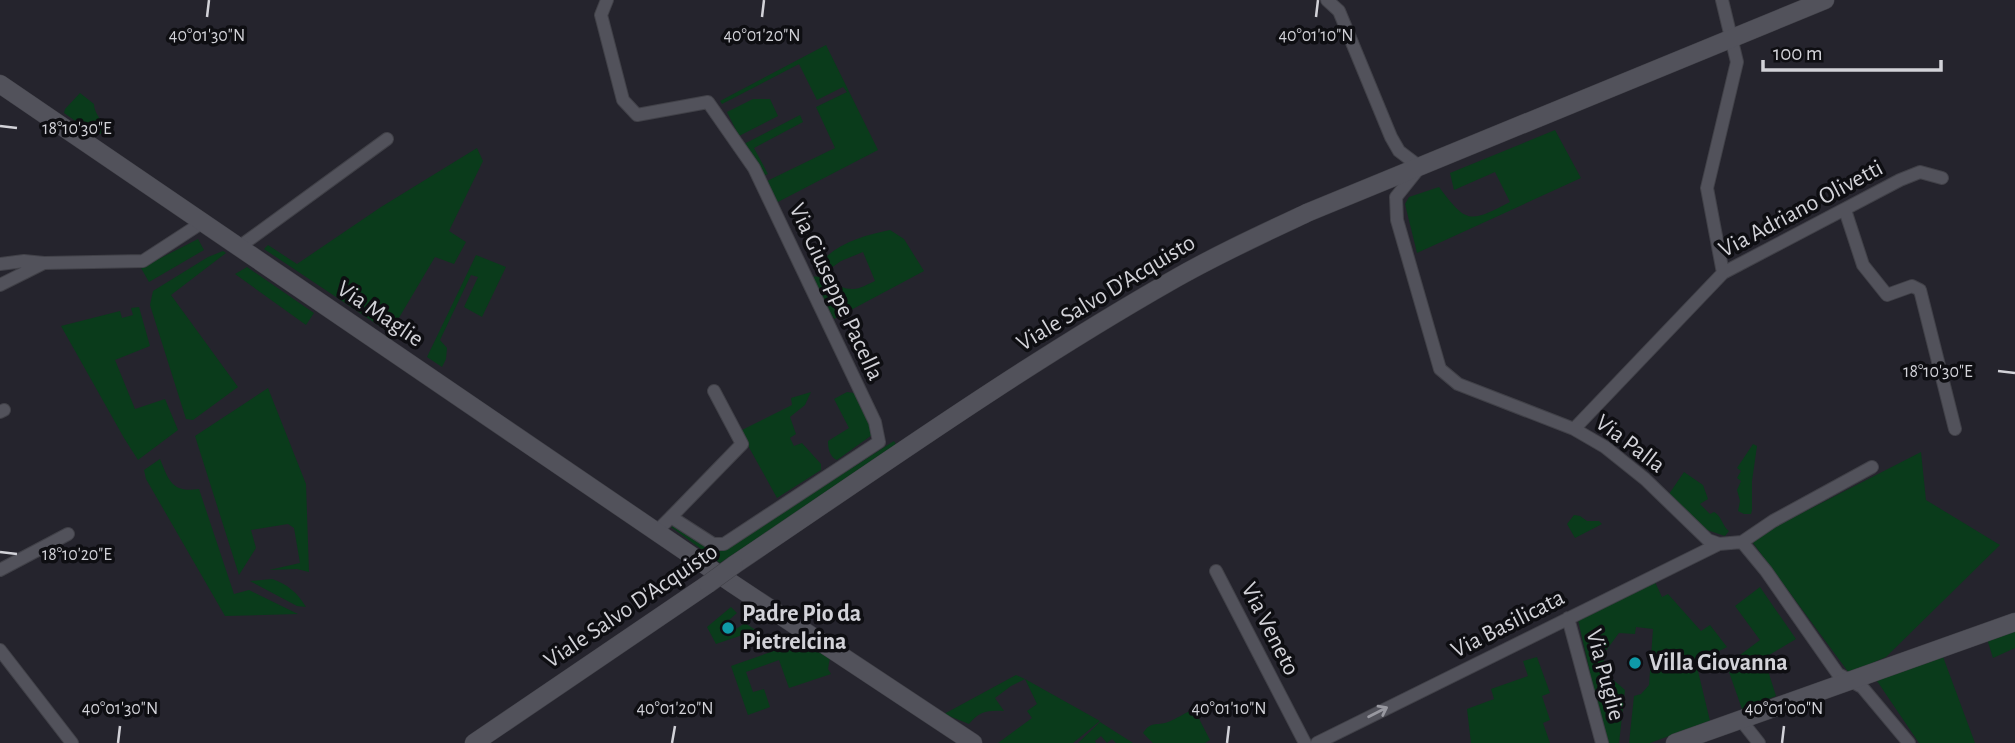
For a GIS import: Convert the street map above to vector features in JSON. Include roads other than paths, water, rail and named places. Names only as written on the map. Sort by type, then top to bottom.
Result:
[{"type":"street","name":"Via Giuseppe Pacella","points":[[607,0],[601,15],[623,100],[638,115],[708,103],[754,168],[875,422],[879,442],[724,544],[713,544],[671,517]]},
{"type":"street","points":[[1327,0],[1339,11],[1391,137],[1399,151],[1420,167]]},
{"type":"street","points":[[1722,0],[1737,62],[1707,188],[1723,273]]},
{"type":"street","name":"Viale Salvo D'Acquisto","points":[[474,743],[1032,364],[1171,281],[1309,212],[1825,0]]},
{"type":"street","name":"Via Maglie","points":[[0,85],[733,584],[973,743]]},
{"type":"street","points":[[239,247],[387,139]]},
{"type":"street","name":"Via Palla","points":[[1420,167],[1396,197],[1397,220],[1440,369],[1458,384],[1574,429],[1605,447],[1635,471],[1701,534],[1719,544]]},
{"type":"street","name":"Via Adriano Olivetti","points":[[1574,429],[1723,273],[1900,180],[1920,172],[1942,178]]},
{"type":"street","points":[[1844,210],[1863,265],[1887,295],[1912,286],[1920,290],[1955,429]]},
{"type":"street","points":[[0,264],[24,261],[143,261],[203,222]]},
{"type":"street","points":[[0,285],[44,263]]},
{"type":"street","points":[[656,531],[742,444],[714,391]]},
{"type":"street","points":[[1719,544],[1742,542],[1773,521],[1871,467]]},
{"type":"street","points":[[0,570],[68,534]]},
{"type":"street","points":[[1742,542],[1766,571],[1838,674],[1862,687],[1909,743]]},
{"type":"street","name":"Via Basilicata","points":[[1317,743],[1719,544]]},
{"type":"street","name":"Via Veneto","points":[[1216,571],[1305,743]]},
{"type":"street","name":"Via Puglie","points":[[1568,618],[1602,743]]},
{"type":"street","points":[[1675,743],[2015,622]]},
{"type":"street","points":[[0,650],[72,743]]},
{"type":"street","points":[[1740,719],[1759,743]]},
{"type":"place","name":"Padre Pio da Pietrelcina","points":[[728,628]]},
{"type":"place","name":"Villa Giovanna","points":[[1635,663]]}]
